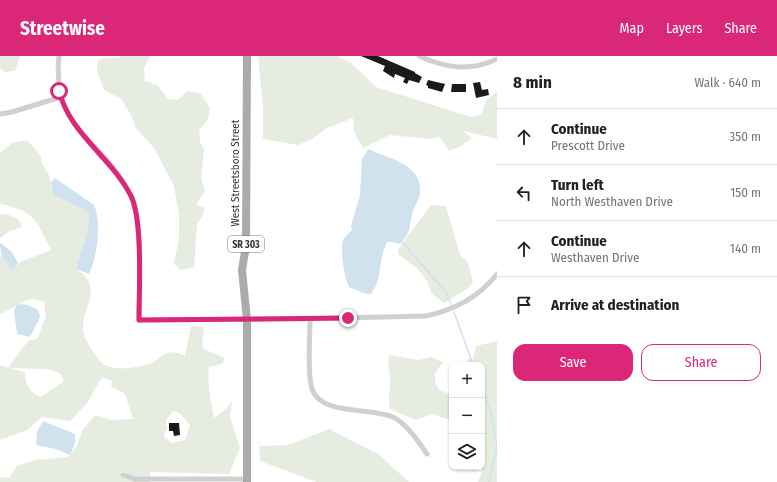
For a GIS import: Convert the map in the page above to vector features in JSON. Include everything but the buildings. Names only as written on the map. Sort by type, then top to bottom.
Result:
[{"type":"main road","name":"West Streetsboro Street","points":[[247,56],[246,246],[242,270],[246,320],[247,480]]},
{"type":"street","points":[[59,56],[58,81],[60,97],[72,123],[119,177],[133,202],[138,225],[139,320],[413,317],[436,314],[471,299],[497,274]]},
{"type":"street","points":[[419,56],[443,66],[461,68],[482,66],[497,59]]},
{"type":"street","points":[[0,114],[12,112],[60,97]]},
{"type":"street","points":[[310,319],[311,382],[315,395],[320,400],[333,407],[376,412],[395,419],[414,434],[427,454]]},
{"type":"street","points":[[123,475],[135,479],[247,480]]},
{"type":"shaded area","points":[[0,56],[20,56],[15,71],[5,72],[0,68]]},
{"type":"shaded area","points":[[122,56],[150,56],[144,68],[145,81],[157,85],[168,99],[178,100],[187,91],[200,93],[210,108],[208,119],[199,131],[200,142],[204,149],[201,177],[205,191],[196,205],[205,208],[202,217],[197,224],[194,267],[181,270],[174,264],[179,238],[179,215],[174,186],[154,148],[136,128],[130,113],[121,99],[104,90],[97,70],[98,60]]},
{"type":"shaded area","points":[[258,56],[337,56],[350,62],[376,87],[471,117],[481,115],[487,99],[497,92],[497,139],[463,131],[472,138],[461,146],[449,151],[440,137],[431,139],[390,135],[363,148],[354,132],[353,118],[327,128],[312,139],[298,145],[263,139],[263,105]]},
{"type":"shaded area","points":[[28,141],[41,156],[41,162],[49,175],[53,195],[85,210],[89,215],[88,229],[76,269],[85,276],[91,290],[84,321],[84,335],[86,341],[101,362],[113,368],[125,368],[149,364],[170,352],[185,356],[191,326],[204,327],[202,346],[206,350],[225,358],[222,364],[209,367],[209,380],[214,418],[226,409],[232,401],[230,417],[240,448],[229,474],[150,472],[150,482],[0,482],[0,477],[9,478],[17,466],[35,460],[68,457],[77,446],[82,431],[95,415],[111,420],[133,419],[125,394],[111,386],[112,381],[102,377],[87,403],[70,421],[42,417],[27,430],[0,440],[0,365],[8,368],[28,341],[38,338],[46,316],[44,301],[30,299],[0,314],[0,254],[7,265],[17,266],[18,263],[51,250],[42,231],[33,218],[21,210],[0,204],[0,153],[12,143]],"holes":[[[10,368],[46,369],[60,373],[64,381],[41,397],[33,393],[28,388],[25,372]],[[173,411],[180,413],[190,425],[185,440],[172,443],[164,437],[165,431],[167,430],[166,420]]]},
{"type":"shaded area","points":[[431,205],[446,206],[460,255],[468,263],[473,282],[467,289],[444,303],[432,294],[427,281],[418,269],[398,254],[398,249]]},
{"type":"shaded area","points":[[0,214],[9,215],[19,220],[22,227],[10,231],[0,238]]},
{"type":"shaded area","points":[[497,341],[497,482],[478,482],[482,470],[485,470],[485,362],[466,362],[468,359],[473,359],[476,346]]},
{"type":"shaded area","points":[[389,355],[419,360],[431,357],[443,362],[435,373],[435,382],[439,390],[449,394],[449,420],[433,414],[416,420],[390,409],[390,381],[388,363]]},
{"type":"shaded area","points":[[329,429],[378,454],[409,482],[317,482],[260,461],[259,446],[288,445]]},
{"type":"water","points":[[368,149],[394,159],[410,169],[416,175],[420,193],[413,211],[410,228],[407,235],[400,244],[387,242],[384,248],[379,275],[375,288],[371,294],[363,293],[350,288],[344,272],[342,250],[343,240],[352,230],[351,226],[360,195],[362,159]]},
{"type":"water","points":[[55,178],[94,205],[98,221],[98,240],[89,274],[76,269],[88,229],[89,215],[85,210],[53,195],[51,182]]},
{"type":"water","points":[[0,243],[11,251],[18,263],[12,269],[6,264],[3,258]]},
{"type":"water","points":[[19,304],[28,305],[38,310],[40,317],[30,337],[17,334],[14,311],[16,306]]},
{"type":"water","points":[[43,421],[75,434],[75,443],[70,455],[56,449],[36,445],[37,432]]},
{"type":"waterway","points":[[402,242],[446,292],[451,304]]},
{"type":"waterway","points":[[454,312],[472,362]]},
{"type":"waterway","points":[[485,395],[492,417],[497,447],[489,482]]},
{"type":"route","points":[[59,91],[61,100],[72,123],[119,177],[131,196],[136,209],[138,225],[139,320],[297,320],[348,318]]}]
